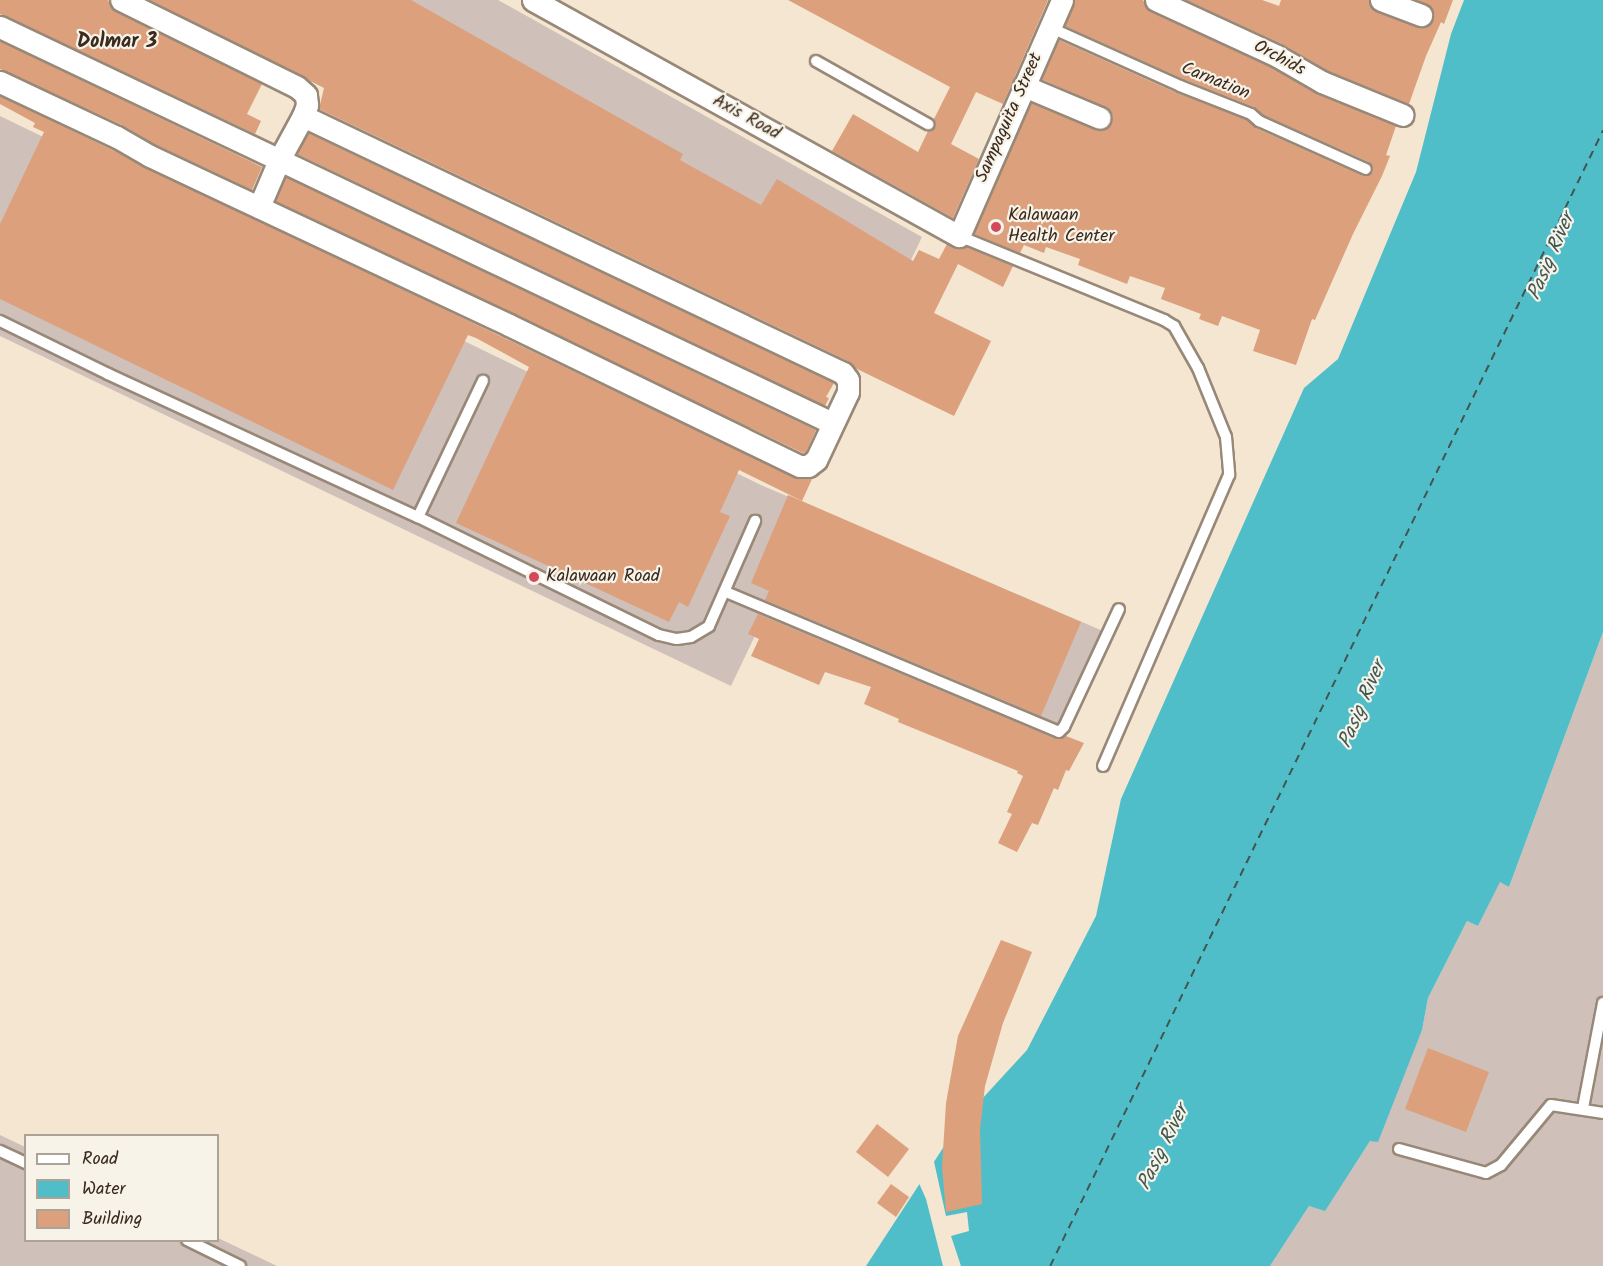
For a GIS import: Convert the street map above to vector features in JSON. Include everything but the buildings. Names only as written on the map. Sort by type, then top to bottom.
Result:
[{"type":"street","points":[[121,0],[297,87],[306,95],[307,105],[303,116],[279,160],[259,207]]},
{"type":"street","name":"Axis Road","points":[[533,0],[959,236]]},
{"type":"street","name":"Sampaguita Street","points":[[959,236],[1062,0]]},
{"type":"street","name":"Orchids","points":[[1156,0],[1276,56],[1322,82],[1403,115]]},
{"type":"street","points":[[1381,0],[1421,15]]},
{"type":"street","points":[[0,27],[832,423]]},
{"type":"street","points":[[0,82],[800,466],[808,466],[816,460],[848,392],[848,380],[843,373],[303,116]]},
{"type":"street","points":[[1024,86],[1100,118]]},
{"type":"lane","name":"Carnation","points":[[1049,27],[1179,86],[1251,114],[1259,121],[1366,169]]},
{"type":"lane","points":[[816,61],[928,124]]},
{"type":"lane","points":[[959,236],[1174,326],[1198,368],[1226,437],[1229,474],[1103,766]]},
{"type":"lane","points":[[0,321],[108,374],[418,517],[659,634],[677,639],[691,637],[709,626],[726,592],[755,521]]},
{"type":"lane","points":[[418,517],[483,381]]},
{"type":"lane","points":[[726,592],[1059,732],[1064,727],[1119,609]]},
{"type":"lane","points":[[1583,1108],[1603,1003]]},
{"type":"lane","points":[[1399,1149],[1485,1173],[1501,1165],[1551,1106],[1583,1108],[1603,1113]]},
{"type":"lane","points":[[0,1151],[24,1162]]},
{"type":"lane","points":[[192,1242],[240,1266]]},
{"type":"shaded area","points":[[228,0],[498,0],[922,237],[867,352]]},
{"type":"shaded area","points":[[0,116],[761,485],[1110,634],[1059,741],[762,621],[731,686],[0,336]]},
{"type":"shaded area","points":[[1603,632],[1603,1266],[1270,1266],[1309,1206],[1325,1210],[1370,1141],[1422,1030],[1428,998],[1467,921],[1478,926],[1500,881],[1509,887]]},
{"type":"shaded area","points":[[0,1135],[24,1147],[24,1242],[219,1242],[219,1238],[277,1266],[0,1266]]},
{"type":"water","name":"Pasig River","points":[[1464,0],[1603,0],[1603,632],[1509,887],[1500,882],[1478,926],[1467,921],[1428,998],[1422,1030],[1378,1142],[1370,1141],[1325,1211],[1309,1206],[1270,1266],[866,1266],[958,1125],[1027,1050],[1096,916],[1121,799],[1304,388],[1338,359],[1416,172],[1451,34]]},
{"type":"pier","points":[[933,1157],[946,1216],[967,1212],[969,1231],[951,1236],[961,1266],[943,1266],[926,1199],[918,1181]]},
{"type":"ferry route","points":[[1050,1266],[1603,130]]},
{"type":"place","name":"Kalawaan Health Center","points":[[996,227]]},
{"type":"place","name":"Kalawaan Road","points":[[534,577]]},
{"type":"district","name":"Dolmar 3","points":[[117,42]]}]
